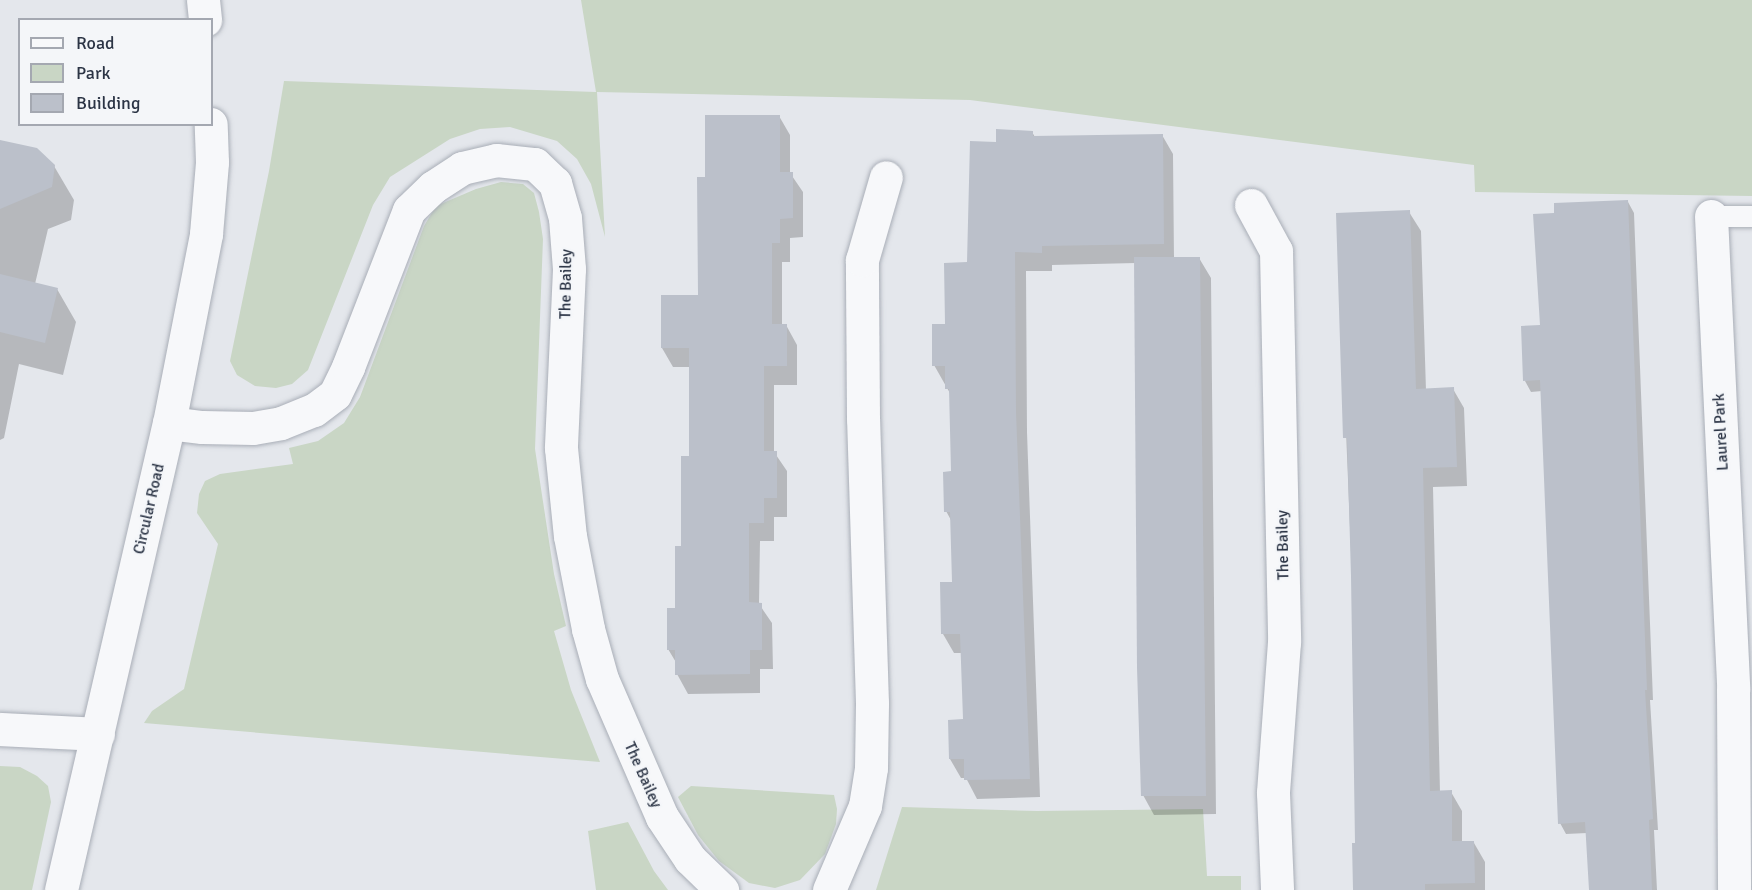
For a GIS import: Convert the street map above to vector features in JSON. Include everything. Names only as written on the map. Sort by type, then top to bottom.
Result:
[{"type":"street","points":[[203,0],[205,18]]},
{"type":"street","name":"Circular Road","points":[[61,890],[169,423],[206,234],[212,162],[212,126]]},
{"type":"street","name":"The Bailey","points":[[169,423],[202,427],[253,428],[281,423],[314,410],[335,394],[348,367],[409,210],[433,187],[462,168],[496,160],[535,164],[555,183],[565,218],[569,269],[561,448],[570,536],[588,629],[602,679],[662,817],[690,859],[722,890]]},
{"type":"street","points":[[829,890],[862,816],[871,768],[872,703],[863,442],[862,260],[886,177]]},
{"type":"street","name":"The Bailey","points":[[1251,205],[1276,251],[1284,642],[1273,793],[1277,890]]},
{"type":"street","name":"Laurel Park","points":[[1711,216],[1743,690],[1734,890]]},
{"type":"street","points":[[0,729],[98,734]]},
{"type":"lane","name":"Laurel Park","points":[[1711,216],[1752,216]]},
{"type":"green space","points":[[581,0],[1752,0],[1752,196],[1475,192],[1474,165],[970,100],[597,92],[605,237],[591,184],[577,159],[557,141],[510,127],[480,129],[450,139],[390,177],[373,205],[308,370],[292,384],[276,388],[255,386],[237,375],[230,361],[269,171],[284,81],[596,92]]},
{"type":"green space","points":[[501,182],[523,184],[534,193],[539,212],[543,239],[535,449],[554,574],[566,626],[554,631],[571,690],[600,762],[144,723],[152,711],[184,689],[218,544],[197,513],[199,494],[205,481],[220,474],[293,464],[289,448],[318,441],[344,423],[360,397],[424,226],[436,206],[476,189]]},
{"type":"green space","points":[[0,766],[20,767],[37,776],[48,786],[51,802],[32,890],[0,890]]},
{"type":"green space","points":[[691,786],[834,795],[837,809],[836,824],[825,854],[800,880],[775,888],[749,883],[719,861],[698,835],[678,797]]},
{"type":"green space","points":[[902,807],[1037,811],[1203,809],[1207,876],[1241,876],[1241,890],[876,890]]},
{"type":"green space","points":[[628,822],[654,871],[668,890],[596,890],[588,831]]},
{"type":"building","points":[[705,115],[780,115],[780,172],[793,172],[793,218],[780,219],[780,243],[772,243],[772,324],[787,324],[787,366],[764,366],[764,451],[777,451],[777,498],[764,498],[764,523],[749,523],[749,602],[762,603],[762,650],[750,650],[750,674],[675,675],[675,650],[667,650],[667,608],[675,608],[675,546],[681,546],[681,456],[689,456],[689,348],[661,348],[661,295],[698,295],[697,177],[705,177]]},
{"type":"building","points":[[996,129],[1033,131],[1033,136],[1163,134],[1164,244],[1042,246],[1042,253],[1015,252],[1016,412],[1030,779],[964,780],[964,759],[949,759],[948,720],[963,719],[960,634],[941,634],[940,582],[952,582],[950,512],[944,512],[943,472],[951,471],[949,389],[945,389],[945,366],[932,366],[932,324],[945,324],[944,263],[967,262],[970,141],[996,142]]},
{"type":"building","points":[[0,140],[37,148],[55,165],[52,187],[0,209]]},
{"type":"building","points":[[1628,200],[1647,690],[1645,690],[1653,819],[1649,820],[1652,890],[1589,890],[1585,822],[1558,824],[1540,380],[1523,381],[1521,326],[1540,325],[1533,214],[1554,213],[1554,203]]},
{"type":"building","points":[[1410,210],[1416,389],[1454,387],[1457,467],[1423,468],[1430,791],[1452,790],[1452,841],[1474,841],[1475,883],[1425,884],[1425,890],[1353,890],[1352,843],[1355,843],[1351,576],[1347,438],[1343,438],[1336,213]]},
{"type":"building","points":[[1134,257],[1200,257],[1206,796],[1141,796],[1137,667]]},
{"type":"building","points":[[0,274],[58,288],[45,343],[0,332]]}]
